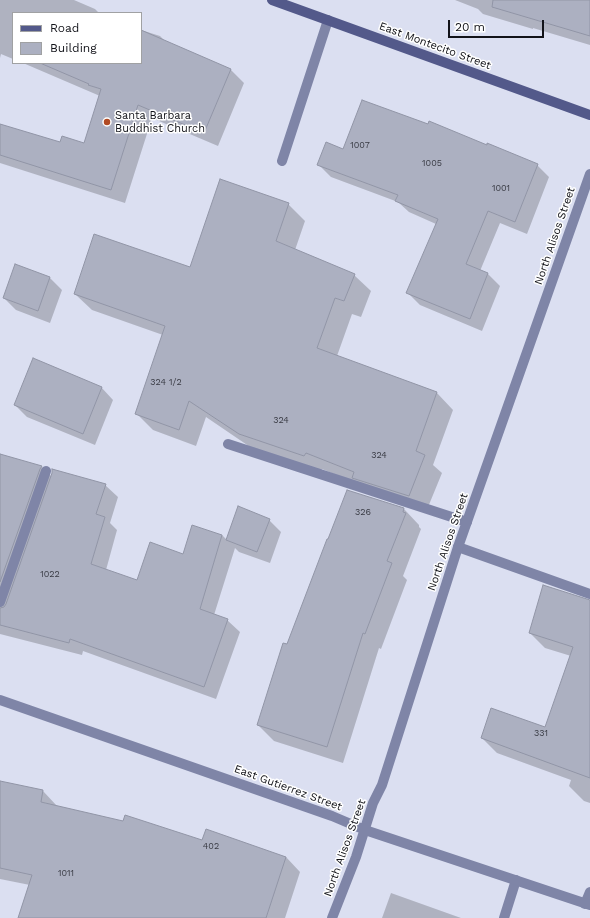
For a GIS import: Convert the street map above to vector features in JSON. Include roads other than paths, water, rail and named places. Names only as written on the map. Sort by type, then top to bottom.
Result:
[{"type":"main road","name":"East Montecito Street","points":[[272,0],[590,115]]},
{"type":"street","points":[[282,161],[328,20]]},
{"type":"street","name":"North Alisos Street","points":[[332,918],[365,830],[373,803],[382,785],[458,547],[590,174]]},
{"type":"street","points":[[228,444],[467,522]]},
{"type":"street","points":[[0,602],[46,471]]},
{"type":"street","points":[[458,547],[590,594]]},
{"type":"street","name":"East Gutierrez Street","points":[[0,700],[332,816],[365,830],[588,904]]},
{"type":"street","points":[[504,918],[516,880]]},
{"type":"street","points":[[588,904],[590,892]]},
{"type":"place","name":"Santa Barbara Buddhist Church","points":[[107,122]]}]
